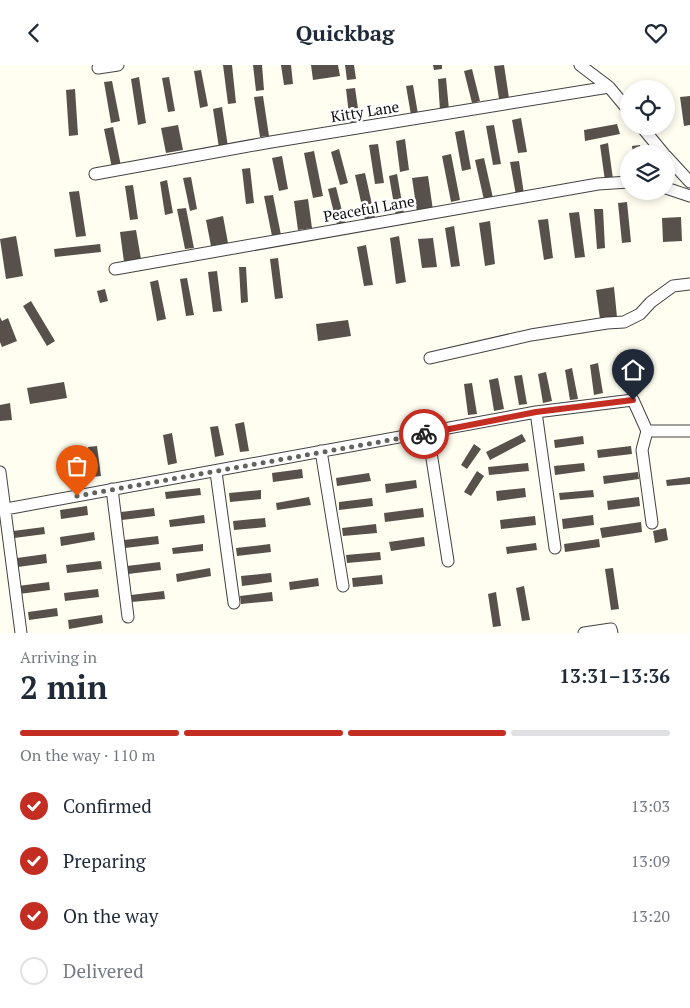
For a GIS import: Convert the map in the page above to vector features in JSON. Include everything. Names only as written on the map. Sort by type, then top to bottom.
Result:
[{"type":"street","points":[[98,68],[118,65]]},
{"type":"street","points":[[580,65],[609,87],[620,100]]},
{"type":"street","name":"Kitty Lane","points":[[96,174],[281,141],[609,87]]},
{"type":"street","points":[[648,135],[657,145]]},
{"type":"street","points":[[675,166],[690,182]]},
{"type":"street","name":"Peaceful Lane","points":[[115,269],[588,186],[620,183]]},
{"type":"street","points":[[675,191],[690,196]]},
{"type":"street","points":[[430,358],[531,335],[607,323],[624,323],[640,315],[652,301],[674,286],[690,284]]},
{"type":"street","points":[[3,510],[536,412],[633,400],[646,431],[642,450],[652,523]]},
{"type":"street","points":[[536,412],[555,547]]},
{"type":"street","points":[[646,431],[690,431]]},
{"type":"street","points":[[428,433],[448,561]]},
{"type":"street","points":[[321,451],[343,586]]},
{"type":"street","points":[[216,471],[234,603]]},
{"type":"street","points":[[0,472],[3,510],[22,633]]},
{"type":"street","points":[[112,489],[128,617]]},
{"type":"street","points":[[584,633],[611,629],[612,633]]},
{"type":"building","points":[[223,65],[232,65],[236,103],[228,104]]},
{"type":"building","points":[[253,65],[262,65],[264,90],[256,91]]},
{"type":"building","points":[[281,65],[291,65],[293,84],[284,85]]},
{"type":"building","points":[[311,65],[338,65],[340,76],[313,80]]},
{"type":"building","points":[[345,65],[354,65],[356,79],[347,80]]},
{"type":"building","points":[[433,65],[442,65],[442,69],[434,70]]},
{"type":"building","points":[[504,65],[509,98],[499,99],[494,66]]},
{"type":"building","points":[[472,69],[480,101],[472,103],[464,71]]},
{"type":"building","points":[[201,70],[208,106],[200,108],[194,71]]},
{"type":"building","points":[[139,77],[146,123],[138,125],[131,79]]},
{"type":"building","points":[[169,77],[175,111],[168,112],[162,78]]},
{"type":"building","points":[[446,78],[449,110],[440,111],[438,79]]},
{"type":"building","points":[[112,81],[120,121],[111,123],[104,82]]},
{"type":"building","points":[[413,85],[418,114],[411,115],[406,86]]},
{"type":"building","points":[[355,88],[360,122],[350,123],[346,89]]},
{"type":"building","points":[[75,89],[78,135],[69,136],[66,90]]},
{"type":"building","points":[[263,96],[269,136],[260,137],[254,97]]},
{"type":"building","points":[[690,96],[690,125],[684,126],[680,97]]},
{"type":"building","points":[[222,107],[228,147],[219,148],[213,109]]},
{"type":"building","points":[[521,118],[527,152],[518,153],[512,120]]},
{"type":"building","points":[[617,124],[620,134],[585,141],[584,130]]},
{"type":"building","points":[[178,125],[183,150],[166,153],[161,128]]},
{"type":"building","points":[[494,125],[501,164],[493,165],[486,126]]},
{"type":"building","points":[[113,127],[121,166],[112,168],[104,129]]},
{"type":"building","points":[[464,130],[471,169],[462,171],[455,132]]},
{"type":"building","points":[[405,139],[409,170],[400,172],[396,141]]},
{"type":"building","points":[[608,143],[613,179],[605,181],[600,145]]},
{"type":"building","points":[[378,144],[384,183],[375,184],[369,145]]},
{"type":"building","points":[[339,149],[348,183],[340,185],[331,152]]},
{"type":"building","points":[[314,151],[323,196],[313,198],[304,153]]},
{"type":"building","points":[[451,154],[460,200],[451,202],[442,156]]},
{"type":"building","points":[[282,156],[288,189],[279,191],[272,158]]},
{"type":"building","points":[[484,158],[493,198],[484,200],[475,160]]},
{"type":"building","points":[[519,161],[524,194],[516,195],[510,162]]},
{"type":"building","points":[[250,168],[254,203],[246,204],[242,169]]},
{"type":"building","points":[[365,173],[375,218],[365,220],[355,175]]},
{"type":"building","points":[[397,174],[404,214],[396,216],[389,176]]},
{"type":"building","points":[[428,176],[433,210],[417,212],[412,178]]},
{"type":"building","points":[[191,177],[197,209],[190,211],[183,178]]},
{"type":"building","points":[[167,180],[173,213],[165,215],[160,182]]},
{"type":"building","points":[[133,185],[138,219],[130,220],[125,186]]},
{"type":"building","points":[[336,187],[345,223],[337,225],[328,189]]},
{"type":"building","points":[[79,191],[86,236],[76,237],[69,192]]},
{"type":"building","points":[[273,195],[281,235],[272,236],[264,196]]},
{"type":"building","points":[[308,199],[312,228],[298,230],[294,201]]},
{"type":"building","points":[[627,202],[631,242],[622,243],[618,203]]},
{"type":"building","points":[[186,208],[194,248],[185,249],[177,209]]},
{"type":"building","points":[[594,209],[603,209],[605,248],[597,249]]},
{"type":"building","points":[[579,212],[585,257],[575,258],[569,213]]},
{"type":"building","points":[[223,216],[228,243],[211,246],[206,220]]},
{"type":"building","points":[[681,217],[682,241],[663,242],[662,218]]},
{"type":"building","points":[[548,219],[553,258],[544,260],[538,220]]},
{"type":"building","points":[[490,221],[495,264],[485,266],[479,223]]},
{"type":"building","points":[[454,226],[460,266],[451,267],[445,228]]},
{"type":"building","points":[[136,230],[141,259],[124,262],[120,232]]},
{"type":"building","points":[[16,236],[23,276],[6,279],[0,239]]},
{"type":"building","points":[[399,236],[406,282],[396,284],[390,238]]},
{"type":"building","points":[[433,238],[437,267],[422,268],[418,239]]},
{"type":"building","points":[[100,244],[101,252],[55,257],[54,249]]},
{"type":"building","points":[[366,245],[373,285],[364,286],[357,247]]},
{"type":"building","points":[[278,258],[283,298],[275,299],[270,259]]},
{"type":"building","points":[[239,267],[246,267],[248,302],[241,303]]},
{"type":"building","points":[[217,271],[222,311],[213,312],[208,272]]},
{"type":"building","points":[[187,278],[194,315],[186,316],[180,279]]},
{"type":"building","points":[[158,280],[166,319],[157,321],[150,282]]},
{"type":"building","points":[[614,287],[617,317],[600,319],[596,290]]},
{"type":"building","points":[[105,289],[108,301],[100,303],[97,291]]},
{"type":"building","points":[[31,301],[55,341],[47,346],[23,306]]},
{"type":"building","points":[[0,317],[2,321],[8,318],[17,341],[2,347],[0,342]]},
{"type":"building","points":[[348,320],[351,336],[318,341],[316,324]]},
{"type":"building","points":[[598,363],[603,393],[594,395],[590,365]]},
{"type":"building","points":[[572,368],[578,399],[570,400],[565,370]]},
{"type":"building","points":[[546,372],[552,401],[543,403],[538,374]]},
{"type":"building","points":[[522,375],[527,404],[519,405],[514,376]]},
{"type":"building","points":[[498,378],[504,409],[494,411],[489,380]]},
{"type":"building","points":[[64,382],[67,398],[30,404],[27,388]]},
{"type":"building","points":[[472,383],[477,414],[468,415],[464,384]]},
{"type":"building","points":[[10,403],[12,420],[0,421],[0,405]]},
{"type":"building","points":[[244,422],[249,451],[240,452],[235,424]]},
{"type":"building","points":[[218,426],[224,455],[215,457],[210,427]]},
{"type":"building","points":[[172,433],[177,463],[168,465],[163,435]]},
{"type":"building","points":[[522,434],[526,441],[490,460],[486,452]]},
{"type":"building","points":[[583,436],[584,444],[555,448],[554,440]]},
{"type":"building","points":[[474,444],[481,449],[467,469],[461,465]]},
{"type":"building","points":[[97,446],[101,476],[92,477],[88,447]]},
{"type":"building","points":[[631,446],[632,454],[598,458],[597,450]]},
{"type":"building","points":[[528,463],[529,471],[489,475],[488,467]]},
{"type":"building","points":[[584,463],[585,471],[555,475],[554,466]]},
{"type":"building","points":[[302,469],[303,478],[273,482],[272,473]]},
{"type":"building","points":[[477,471],[484,476],[471,496],[464,492]]},
{"type":"building","points":[[638,472],[639,479],[604,484],[603,476]]},
{"type":"building","points":[[369,473],[371,481],[337,486],[336,478]]},
{"type":"building","points":[[690,477],[690,484],[667,486],[666,480]]},
{"type":"building","points":[[416,480],[417,488],[386,493],[385,484]]},
{"type":"building","points":[[200,488],[201,495],[166,499],[165,492]]},
{"type":"building","points":[[525,488],[526,497],[497,501],[496,491]]},
{"type":"building","points":[[261,490],[261,499],[230,502],[229,493]]},
{"type":"building","points":[[593,490],[594,497],[560,500],[559,493]]},
{"type":"building","points":[[309,497],[311,505],[277,510],[276,503]]},
{"type":"building","points":[[639,497],[640,506],[608,510],[607,501]]},
{"type":"building","points":[[372,498],[373,506],[339,510],[339,502]]},
{"type":"building","points":[[87,506],[88,515],[61,519],[60,510]]},
{"type":"building","points":[[154,508],[155,516],[122,520],[121,512]]},
{"type":"building","points":[[423,508],[424,517],[385,522],[384,513]]},
{"type":"building","points":[[204,515],[205,523],[170,527],[169,520]]},
{"type":"building","points":[[593,515],[594,525],[563,529],[562,519]]},
{"type":"building","points":[[535,516],[536,525],[501,529],[500,520]]},
{"type":"building","points":[[265,518],[266,527],[234,530],[233,521]]},
{"type":"building","points":[[641,522],[642,532],[602,538],[600,528]]},
{"type":"building","points":[[376,524],[377,533],[343,536],[342,528]]},
{"type":"building","points":[[44,527],[45,534],[14,538],[13,531]]},
{"type":"building","points":[[666,528],[668,540],[655,543],[653,531]]},
{"type":"building","points":[[94,532],[95,540],[61,546],[60,537]]},
{"type":"building","points":[[158,536],[159,544],[125,548],[124,540]]},
{"type":"building","points":[[424,537],[425,546],[391,551],[389,542]]},
{"type":"building","points":[[599,539],[600,547],[565,552],[564,544]]},
{"type":"building","points":[[536,543],[537,550],[507,554],[506,547]]},
{"type":"building","points":[[203,544],[203,551],[173,554],[172,548]]},
{"type":"building","points":[[270,544],[271,552],[237,556],[236,548]]},
{"type":"building","points":[[380,552],[381,560],[347,563],[346,555]]},
{"type":"building","points":[[46,554],[47,563],[18,567],[17,558]]},
{"type":"building","points":[[101,561],[102,569],[67,573],[66,565]]},
{"type":"building","points":[[160,562],[161,570],[128,574],[127,566]]},
{"type":"building","points":[[210,568],[211,576],[177,582],[176,574]]},
{"type":"building","points":[[613,568],[619,609],[611,610],[605,569]]},
{"type":"building","points":[[271,573],[272,582],[242,586],[241,576]]},
{"type":"building","points":[[382,575],[383,584],[353,587],[352,578]]},
{"type":"building","points":[[318,578],[319,586],[290,590],[289,582]]},
{"type":"building","points":[[49,582],[50,590],[19,594],[18,586]]},
{"type":"building","points":[[524,586],[530,620],[522,621],[516,588]]},
{"type":"building","points":[[98,589],[99,597],[65,601],[64,593]]},
{"type":"building","points":[[164,591],[165,599],[131,602],[131,595]]},
{"type":"building","points":[[272,592],[273,601],[241,604],[240,596]]},
{"type":"building","points":[[496,592],[501,626],[493,627],[488,594]]},
{"type":"building","points":[[57,608],[58,616],[29,620],[28,612]]},
{"type":"building","points":[[102,615],[103,623],[69,629],[68,620]]},
{"type":"way so far","points":[[77,496],[424,434]]},
{"type":"route","points":[[424,434],[536,412],[633,400]]}]
